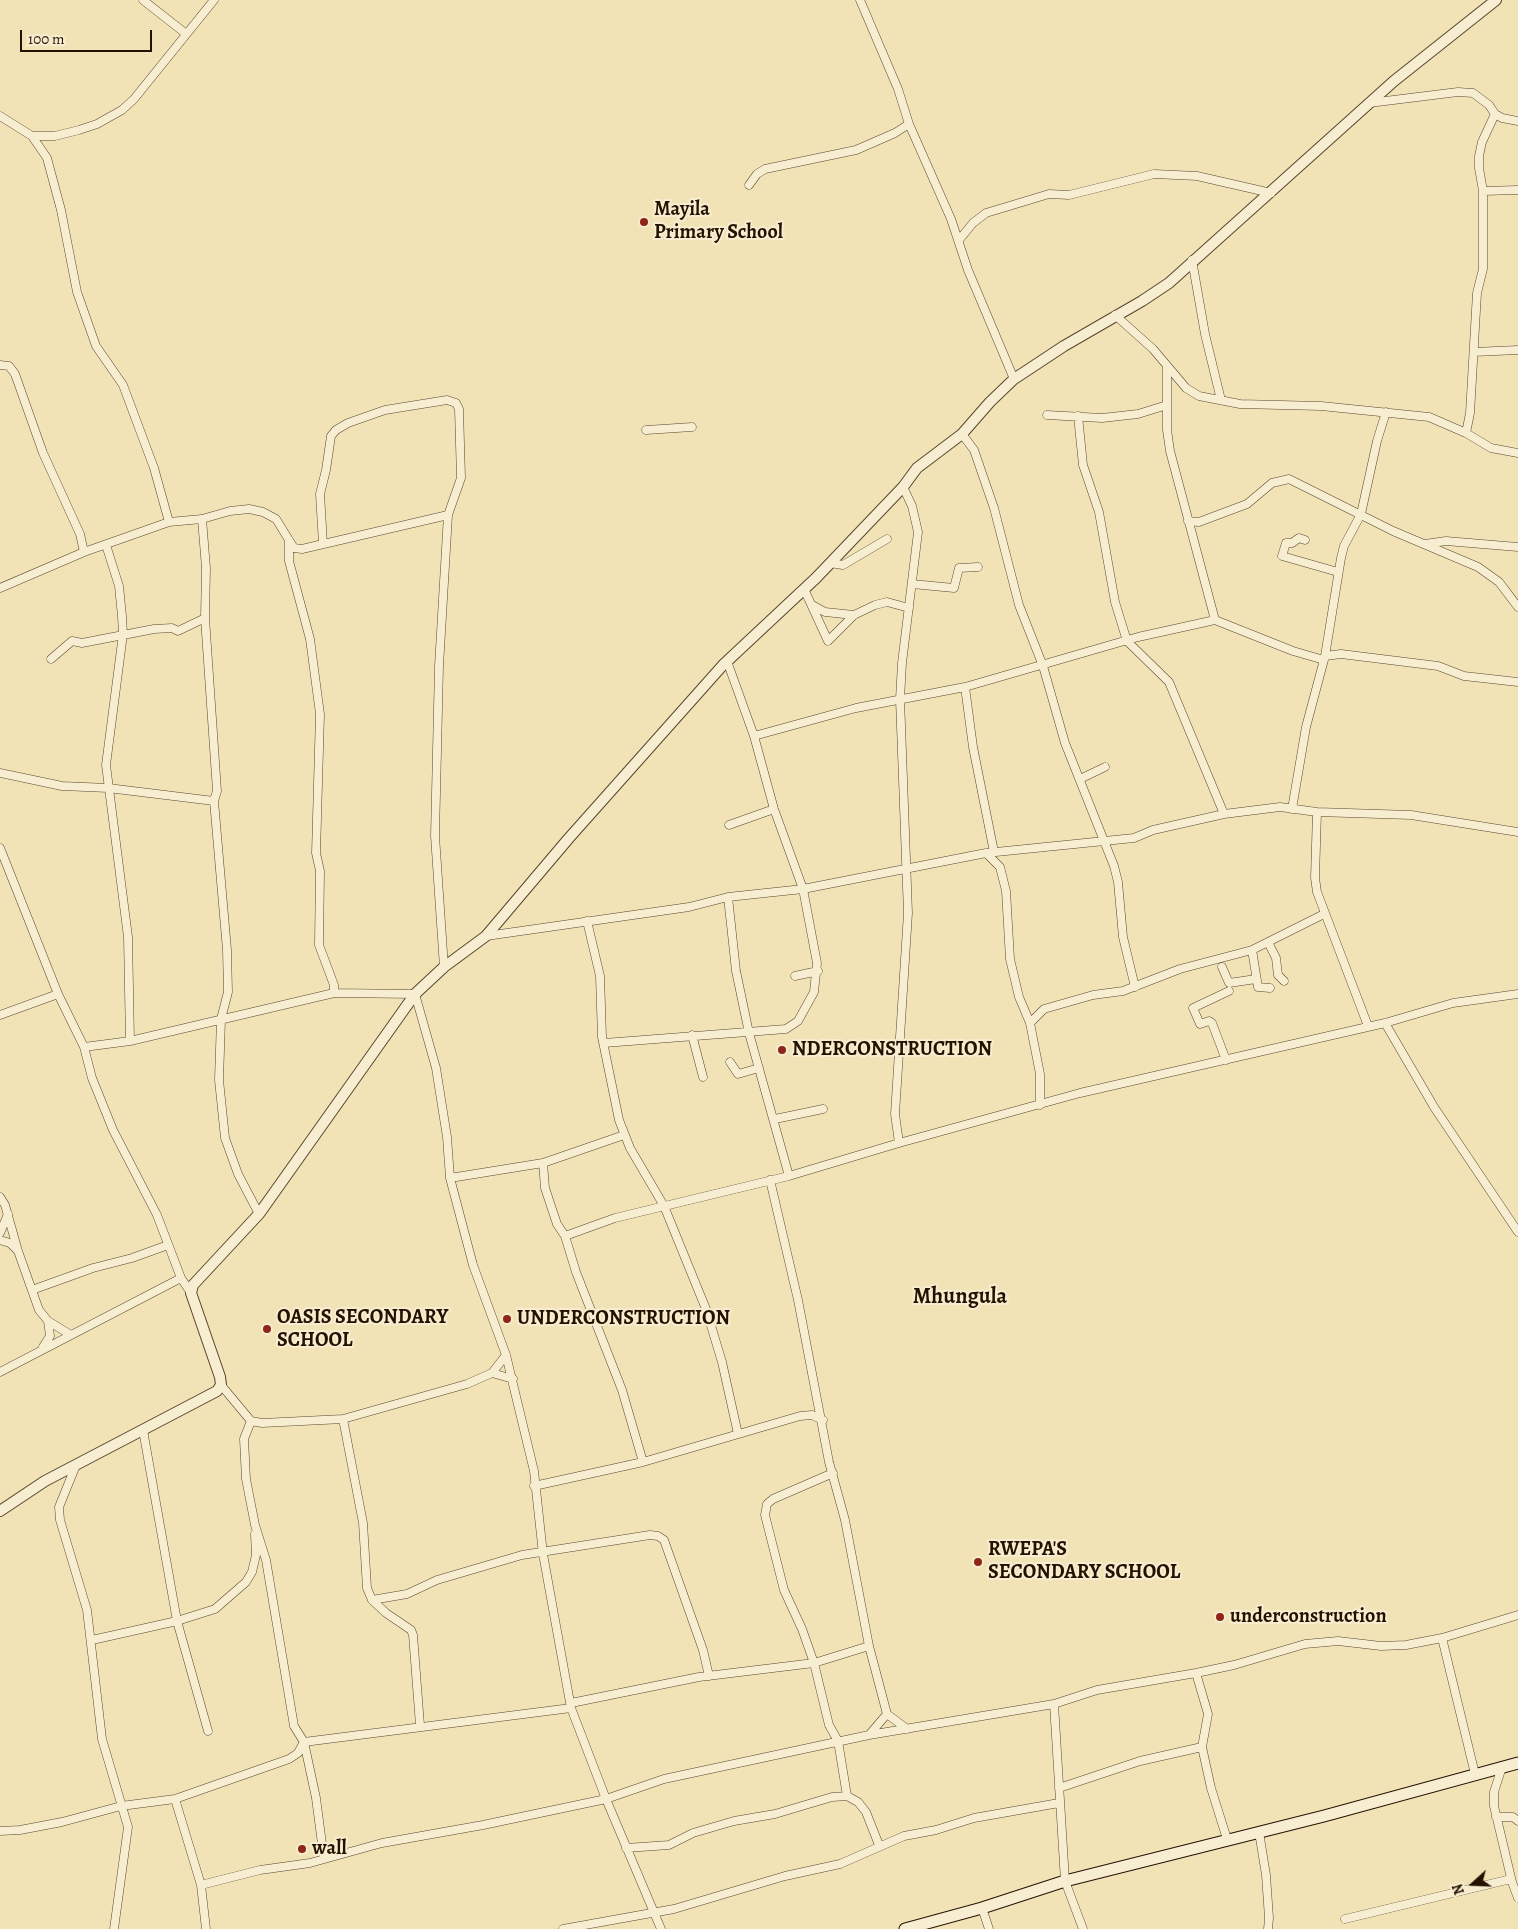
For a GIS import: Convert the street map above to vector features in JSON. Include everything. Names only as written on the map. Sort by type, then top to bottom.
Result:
[{"type":"main road","points":[[905,1929],[982,1908],[1065,1881],[1518,1763]]},
{"type":"street","points":[[142,0],[185,33]]},
{"type":"street","points":[[32,136],[55,136],[79,130],[97,124],[122,110],[134,100],[185,33],[214,0]]},
{"type":"street","points":[[860,0],[959,240],[980,300],[1014,379]]},
{"type":"street","points":[[191,1293],[193,1285],[259,1214],[415,994],[444,967],[486,936],[569,838],[728,660],[830,563],[903,487],[911,474],[925,460],[962,434],[990,402],[1014,379],[1064,346],[1169,283],[1192,260],[1270,193],[1394,81],[1496,0]]},
{"type":"street","points":[[1370,103],[1458,92],[1473,93],[1489,104],[1495,114],[1502,118],[1518,121]]},
{"type":"street","points":[[1466,433],[1470,413],[1477,293],[1483,269],[1483,192],[1479,156],[1482,142],[1495,114]]},
{"type":"street","points":[[0,116],[32,136],[47,158],[61,210],[77,292],[92,337],[107,364],[123,385],[154,468],[169,522]]},
{"type":"street","points":[[749,185],[757,174],[765,169],[856,150],[895,133],[910,124]]},
{"type":"street","points":[[959,240],[973,223],[986,213],[1049,194],[1069,195],[1154,174],[1196,176],[1270,193]]},
{"type":"street","points":[[1483,192],[1518,190]]},
{"type":"street","points":[[1192,260],[1205,334],[1221,400]]},
{"type":"street","points":[[1116,315],[1194,394],[1240,404],[1321,406],[1428,417],[1466,433],[1491,448],[1518,455]]},
{"type":"street","points":[[1474,352],[1518,350]]},
{"type":"street","points":[[0,365],[9,366],[15,374],[44,452],[80,534],[84,552]]},
{"type":"street","points":[[1167,366],[1167,430],[1170,451],[1214,620]]},
{"type":"street","points":[[323,544],[320,494],[331,436],[344,425],[385,410],[447,400],[458,405],[461,478],[448,515],[439,666],[435,836],[444,967]]},
{"type":"street","points":[[1047,415],[1102,418],[1123,416],[1167,405]]},
{"type":"street","points":[[1292,809],[1306,727],[1324,658],[1344,546],[1361,514],[1377,441],[1386,412]]},
{"type":"street","points":[[1078,416],[1083,465],[1099,512],[1115,602],[1127,640],[1169,682],[1224,814]]},
{"type":"street","points":[[646,430],[692,427]]},
{"type":"street","points":[[962,434],[974,450],[994,508],[1019,605],[1043,666],[1065,743],[1104,840],[1118,882],[1124,937],[1135,987]]},
{"type":"street","points":[[1188,521],[1199,522],[1247,504],[1272,483],[1284,479],[1299,483],[1393,531],[1486,571],[1499,582],[1518,607]]},
{"type":"street","points":[[899,1143],[895,1114],[908,913],[901,782],[900,699],[918,532],[912,506],[903,487]]},
{"type":"street","points":[[0,588],[84,552],[169,522],[202,519],[230,511],[249,510],[263,512],[276,519],[294,548],[298,549],[448,515]]},
{"type":"street","points":[[202,519],[206,568],[205,618],[217,791],[214,800],[227,950],[228,992],[221,1019],[220,1080],[225,1138],[238,1174],[259,1214]]},
{"type":"street","points":[[1305,540],[1299,538],[1292,543],[1286,543],[1282,556],[1338,572]]},
{"type":"street","points":[[830,563],[843,565],[888,539]]},
{"type":"street","points":[[289,540],[289,561],[310,639],[320,714],[316,852],[320,871],[319,945],[334,985],[334,993]]},
{"type":"street","points":[[1425,544],[1446,541],[1518,547]]},
{"type":"street","points":[[106,545],[118,586],[123,634],[106,765],[128,937],[130,1041]]},
{"type":"street","points":[[912,584],[954,588],[959,568],[978,567]]},
{"type":"street","points":[[804,589],[828,641],[854,615],[887,602],[909,608]]},
{"type":"street","points":[[812,606],[825,612],[854,615]]},
{"type":"street","points":[[51,658],[72,641],[82,643],[154,629],[172,628],[178,631],[205,618]]},
{"type":"street","points":[[754,736],[856,708],[965,687],[1043,666],[1127,640],[1214,620],[1293,651],[1324,658],[1341,654],[1438,666],[1464,676],[1518,682]]},
{"type":"street","points":[[604,1043],[692,1035],[749,1033],[792,1026],[811,999],[818,971],[802,889],[774,809],[754,736],[728,660]]},
{"type":"street","points":[[965,687],[990,853],[1000,867],[1002,874],[1008,910],[1012,968],[1019,997],[1030,1023],[1040,1074],[1040,1105]]},
{"type":"street","points":[[1080,779],[1105,767]]},
{"type":"street","points":[[0,773],[62,786],[108,788],[214,800]]},
{"type":"street","points":[[486,936],[688,906],[728,897],[802,889],[990,853],[1134,838],[1154,830],[1224,814],[1280,807],[1318,812],[1411,815],[1518,832]]},
{"type":"street","points":[[729,825],[774,809]]},
{"type":"street","points":[[1318,812],[1315,878],[1324,914],[1347,967],[1368,1026]]},
{"type":"street","points":[[0,848],[58,994],[84,1047],[92,1078],[113,1130],[158,1215],[181,1278],[191,1293],[218,1369],[221,1385],[251,1421],[262,1423],[343,1419],[467,1384],[492,1374],[506,1355]]},
{"type":"street","points":[[728,897],[736,971],[749,1033],[775,1119],[789,1176]]},
{"type":"street","points":[[1030,1023],[1044,1009],[1135,987],[1180,968],[1252,950],[1324,914]]},
{"type":"street","points":[[587,921],[600,976],[604,1043],[624,1135],[664,1206],[706,1310],[722,1362],[738,1434]]},
{"type":"street","points":[[1268,942],[1276,958],[1278,975],[1284,981]]},
{"type":"street","points":[[1252,950],[1258,987],[1270,988]]},
{"type":"street","points":[[1222,967],[1229,983],[1256,978]]},
{"type":"street","points":[[795,976],[818,971]]},
{"type":"street","points":[[1226,1060],[1212,1023],[1209,1021],[1200,1024],[1193,1008],[1229,992]]},
{"type":"street","points":[[84,1047],[130,1041],[334,993],[415,994]]},
{"type":"street","points":[[0,1015],[58,994]]},
{"type":"street","points":[[415,994],[436,1068],[448,1137],[450,1178],[473,1265],[513,1379],[534,1471],[534,1486],[543,1554],[571,1705],[606,1799],[661,1929]]},
{"type":"street","points":[[565,1236],[614,1218],[789,1176],[899,1143],[1080,1093],[1385,1022],[1453,1003],[1518,994]]},
{"type":"street","points":[[1385,1022],[1434,1107],[1518,1232]]},
{"type":"street","points":[[692,1035],[704,1077]]},
{"type":"street","points":[[730,1062],[738,1074],[759,1068]]},
{"type":"street","points":[[775,1119],[823,1110]]},
{"type":"street","points":[[450,1178],[543,1163],[624,1135]]},
{"type":"street","points":[[543,1163],[548,1197],[557,1224],[565,1236],[576,1272],[622,1390],[643,1462]]},
{"type":"street","points":[[770,1180],[790,1262],[833,1473],[845,1520],[869,1646],[887,1714],[907,1729]]},
{"type":"street","points":[[0,1197],[8,1214],[18,1251],[39,1310],[48,1321],[71,1335]]},
{"type":"street","points":[[0,1233],[8,1214]]},
{"type":"street","points":[[0,1240],[10,1243],[18,1251]]},
{"type":"street","points":[[32,1290],[93,1268],[132,1258],[168,1245]]},
{"type":"street","points":[[0,1372],[181,1278]]},
{"type":"street","points":[[39,1351],[50,1336],[48,1321]]},
{"type":"street","points":[[492,1374],[513,1379]]},
{"type":"street","points":[[0,1511],[45,1480],[212,1395],[221,1385]]},
{"type":"street","points":[[534,1486],[643,1462],[800,1416],[812,1415],[823,1420]]},
{"type":"street","points":[[343,1419],[363,1523],[367,1588],[372,1600],[386,1613],[411,1630],[413,1635],[420,1726]]},
{"type":"street","points":[[251,1421],[244,1439],[246,1479],[255,1525],[266,1560],[294,1726],[304,1742],[316,1798],[324,1859]]},
{"type":"street","points":[[143,1430],[177,1622],[208,1731]]},
{"type":"street","points":[[76,1465],[59,1507],[65,1539],[87,1610],[92,1640],[98,1716],[128,1828],[114,1929]]},
{"type":"street","points":[[833,1473],[773,1499],[765,1508],[784,1590],[802,1629],[814,1663],[829,1725],[838,1741],[847,1796]]},
{"type":"street","points":[[92,1640],[177,1622],[215,1608],[246,1582],[252,1572],[256,1555],[255,1525]]},
{"type":"street","points":[[372,1600],[408,1594],[437,1580],[503,1560],[650,1535],[664,1540],[703,1650],[709,1676]]},
{"type":"street","points":[[201,1885],[260,1870],[287,1868],[382,1843],[483,1825],[606,1799],[664,1779],[838,1741],[1054,1704],[1097,1690],[1196,1673],[1305,1644],[1338,1641],[1382,1646],[1406,1645],[1442,1638],[1518,1615]]},
{"type":"street","points":[[1442,1638],[1475,1774]]},
{"type":"street","points":[[304,1742],[571,1705],[709,1676],[814,1663],[869,1646]]},
{"type":"street","points":[[1196,1673],[1208,1714],[1202,1747],[1211,1788],[1227,1839]]},
{"type":"street","points":[[1054,1704],[1065,1881],[1083,1929]]},
{"type":"street","points":[[869,1735],[887,1714]]},
{"type":"street","points":[[0,1832],[62,1822],[121,1806],[175,1799],[289,1759],[298,1753],[304,1742]]},
{"type":"street","points":[[1059,1788],[1140,1761],[1202,1747]]},
{"type":"street","points":[[1502,1767],[1494,1792],[1496,1817],[1518,1898]]},
{"type":"street","points":[[626,1848],[674,1844],[693,1833],[734,1821],[776,1814],[832,1798],[847,1796],[858,1802],[866,1812],[880,1845]]},
{"type":"street","points":[[175,1799],[201,1885],[206,1929]]},
{"type":"street","points":[[563,1929],[655,1914],[785,1876],[840,1864],[904,1836],[936,1830],[974,1818],[1059,1803]]},
{"type":"street","points":[[1496,1817],[1513,1818],[1518,1821]]},
{"type":"street","points":[[1259,1832],[1266,1875],[1269,1912],[1268,1929]]},
{"type":"street","points":[[1345,1919],[1513,1876]]},
{"type":"street","points":[[982,1908],[989,1929]]},
{"type":"place","name":"Mayila Primary School","points":[[644,222]]},
{"type":"place","name":"NDERCONSTRUCTION","points":[[782,1050]]},
{"type":"place","name":"UNDERCONSTRUCTION","points":[[507,1319]]},
{"type":"place","name":"OASIS SECONDARY SCHOOL","points":[[267,1329]]},
{"type":"place","name":"RWEPA'S SECONDARY SCHOOL","points":[[978,1562]]},
{"type":"place","name":"underconstruction","points":[[1220,1617]]},
{"type":"place","name":"wall","points":[[302,1849]]},
{"type":"district","name":"Mhungula","points":[[960,1298]]}]
